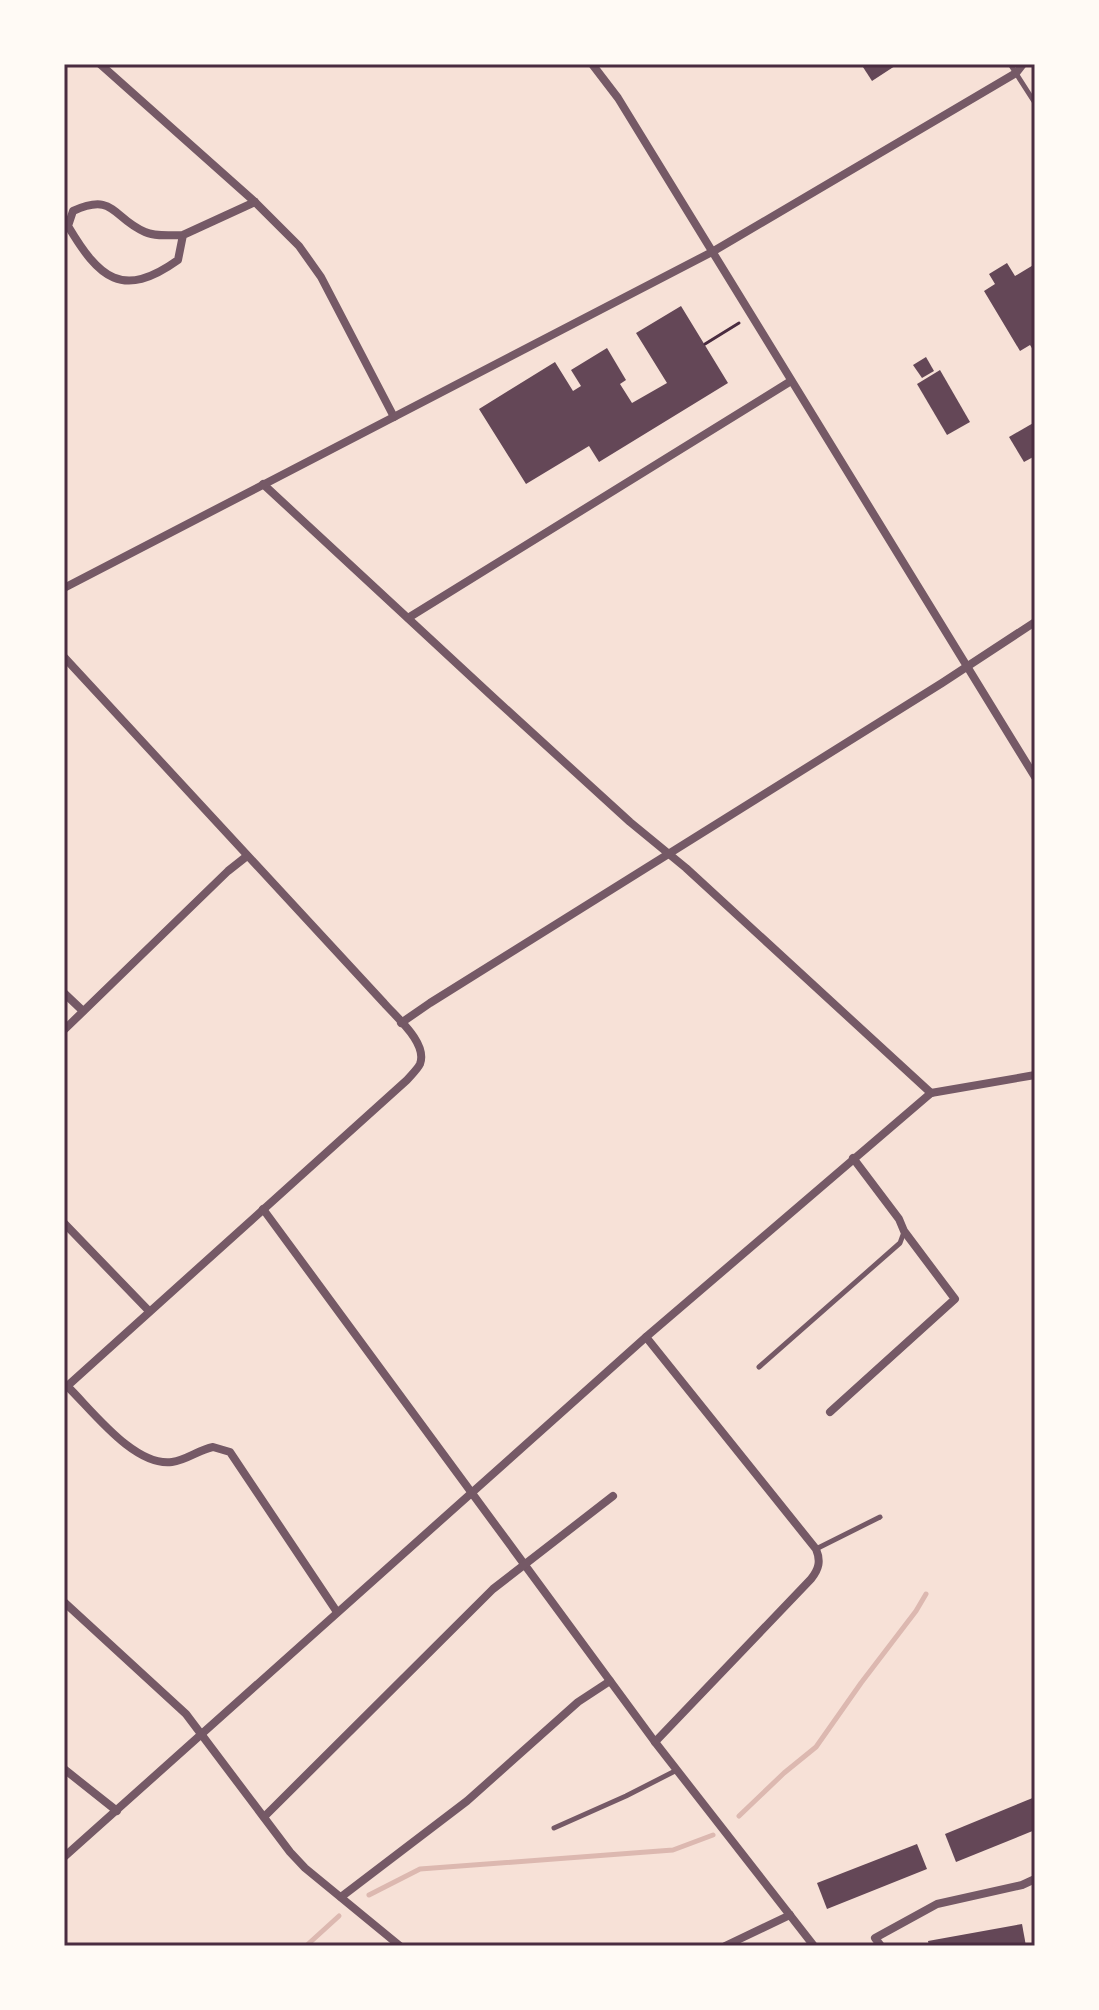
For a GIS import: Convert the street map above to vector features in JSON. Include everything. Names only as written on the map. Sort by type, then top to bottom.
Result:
[{"type":"street","points":[[100,64],[255,202],[299,246],[321,277],[394,417]]},
{"type":"street","points":[[592,64],[618,98],[1035,777]]},
{"type":"street","points":[[64,588],[712,252],[1016,73],[1023,64]]},
{"type":"street","points":[[183,235],[178,260],[157,275],[137,281],[117,279],[99,269],[68,226],[73,211],[101,203],[147,233],[183,235],[255,202]]},
{"type":"street","points":[[408,618],[791,381]]},
{"type":"street","points":[[263,484],[931,1093]]},
{"type":"street","points":[[401,1023],[1035,622]]},
{"type":"street","points":[[64,657],[418,1045],[421,1057],[416,1070],[66,1388],[122,1441],[147,1458],[169,1462],[184,1460],[213,1447],[230,1452],[337,1612]]},
{"type":"street","points":[[64,1030],[217,881],[247,856]]},
{"type":"street","points":[[64,993],[83,1011]]},
{"type":"street","points":[[64,1857],[646,1337],[931,1093],[1035,1075]]},
{"type":"street","points":[[830,1412],[955,1299],[853,1158]]},
{"type":"street","points":[[263,1209],[655,1742],[814,1946]]},
{"type":"street","points":[[64,1223],[149,1311]]},
{"type":"street","points":[[646,1337],[816,1549],[820,1561],[818,1571],[655,1742]]},
{"type":"street","points":[[264,1817],[493,1589],[613,1496]]},
{"type":"street","points":[[64,1602],[186,1714],[305,1868],[400,1946]]},
{"type":"street","points":[[341,1897],[467,1801],[578,1702],[610,1681]]},
{"type":"street","points":[[64,1769],[117,1811]]},
{"type":"street","points":[[881,1946],[875,1938],[937,1904],[1022,1885],[1035,1879]]},
{"type":"street","points":[[725,1946],[790,1915]]},
{"type":"lane","points":[[1010,64],[1035,103]]},
{"type":"lane","points":[[759,1367],[900,1243],[904,1231]]},
{"type":"lane","points":[[816,1549],[880,1517]]},
{"type":"lane","points":[[554,1828],[677,1770]]},
{"type":"path","points":[[705,344],[739,323]]},
{"type":"building","points":[[861,64],[898,64],[872,81]]},
{"type":"building","points":[[1007,263],[1015,276],[1035,264],[1035,353],[1030,345],[1020,351],[984,291],[995,284],[989,274]]},
{"type":"building","points":[[681,306],[728,383],[599,462],[589,446],[526,484],[479,409],[555,362],[573,391],[581,386],[571,370],[607,348],[626,380],[620,384],[632,403],[667,383],[636,333]]},
{"type":"building","points":[[926,357],[934,371],[922,378],[913,365]]},
{"type":"building","points":[[940,370],[970,422],[947,435],[917,384]]},
{"type":"building","points":[[1035,422],[1035,456],[1024,462],[1009,437]]},
{"type":"building","points":[[1035,1797],[1035,1830],[956,1862],[945,1834]]},
{"type":"building","points":[[917,1844],[927,1869],[827,1909],[817,1883]]},
{"type":"building","points":[[1022,1924],[1026,1946],[929,1946],[928,1941]]},
{"type":"waterway","points":[[739,1816],[816,1747],[926,1594]]},
{"type":"waterway","points":[[369,1895],[420,1869],[673,1850],[713,1835]]},
{"type":"waterway","points":[[306,1946],[339,1916]]}]
